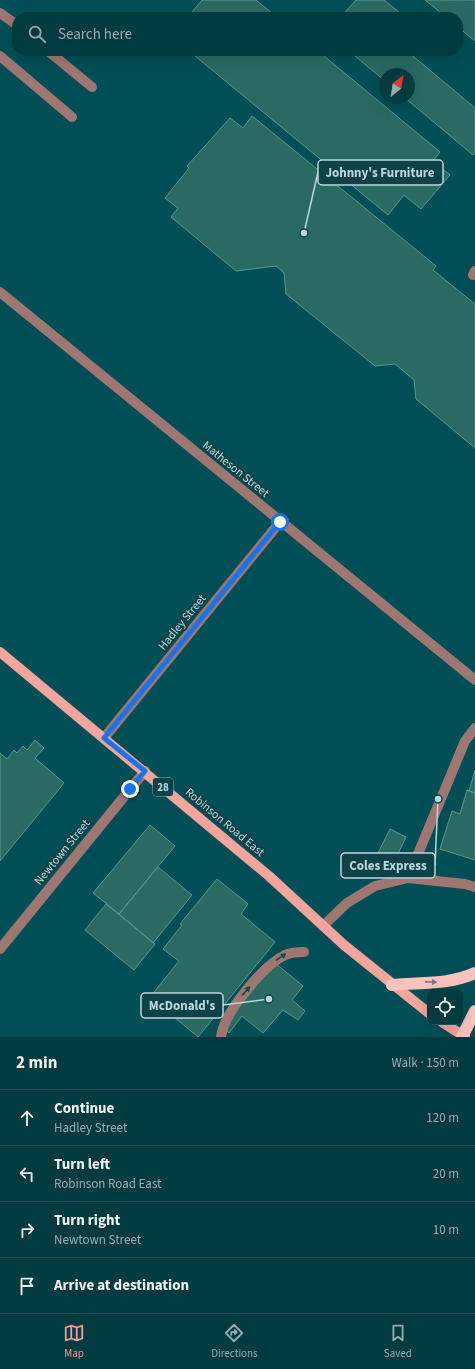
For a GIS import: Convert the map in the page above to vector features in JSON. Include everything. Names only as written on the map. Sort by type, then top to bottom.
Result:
[{"type":"highway","points":[[392,984],[455,981],[475,973]]},
{"type":"highway","points":[[464,1037],[475,1011]]},
{"type":"main road","name":"Robinson Road East","points":[[0,652],[145,771],[269,876],[323,926],[427,1012]]},
{"type":"main road","points":[[446,1025],[464,1037]]},
{"type":"street","points":[[0,13],[12,22]]},
{"type":"street","points":[[0,56],[72,117]]},
{"type":"street","points":[[54,56],[92,87]]},
{"type":"street","name":"Matheson Street","points":[[0,292],[475,680]]},
{"type":"street","name":"Hadley Street","points":[[104,738],[280,522]]},
{"type":"street","points":[[408,878],[465,741],[475,728]]},
{"type":"street","name":"Newtown Street","points":[[0,949],[145,771]]},
{"type":"street","points":[[323,926],[347,903],[375,886],[408,878],[465,884],[475,887]]},
{"type":"street","points":[[221,1037],[230,1013],[245,992],[259,977],[279,958],[287,954],[304,952]]},
{"type":"building","points":[[202,0],[256,0],[271,12],[192,12]]},
{"type":"building","points":[[356,0],[384,0],[399,12],[345,12]]},
{"type":"building","points":[[425,0],[475,0],[475,41],[463,31],[463,12],[440,12]]},
{"type":"building","points":[[195,56],[324,56],[379,102],[379,104],[382,104],[440,152],[433,161],[450,175],[421,209],[404,195],[388,215]]},
{"type":"building","points":[[355,56],[413,56],[475,108],[475,153],[473,155],[412,104],[415,104],[415,68],[379,68],[379,76]]},
{"type":"building","points":[[252,116],[436,266],[433,270],[475,304],[475,448],[416,399],[414,380],[395,364],[375,366],[286,294],[284,273],[276,266],[236,271],[171,217],[178,208],[165,198],[189,168],[187,166],[230,118],[243,128]]},
{"type":"building","points":[[35,740],[44,748],[35,758],[64,783],[0,861],[0,753],[7,759],[14,750],[17,753],[23,746],[27,750]]},
{"type":"building","points":[[475,770],[475,793],[469,791]]},
{"type":"building","points":[[467,790],[475,793],[475,860],[440,849],[452,811],[460,814]]},
{"type":"building","points":[[150,825],[175,846],[119,914],[93,893]]},
{"type":"building","points":[[390,829],[406,837],[395,860],[378,853]]},
{"type":"building","points":[[158,867],[192,895],[153,943],[119,914]]},
{"type":"building","points":[[217,879],[248,904],[241,914],[275,942],[198,1037],[150,997],[179,961],[163,949],[182,925],[180,924]]},
{"type":"building","points":[[106,904],[155,944],[134,970],[85,930]]},
{"type":"building","points":[[275,963],[303,986],[292,1000],[305,1011],[298,1020],[283,1010],[263,1033],[242,1016],[229,1033],[220,1025],[244,1001]]},
{"type":"place","name":"Johnny's Furniture","points":[[304,233]]},
{"type":"place","name":"Coles Express","points":[[438,799]]},
{"type":"place","name":"McDonald's","points":[[269,999]]},
{"type":"route","points":[[130,789],[145,771],[104,738],[280,522]]}]
